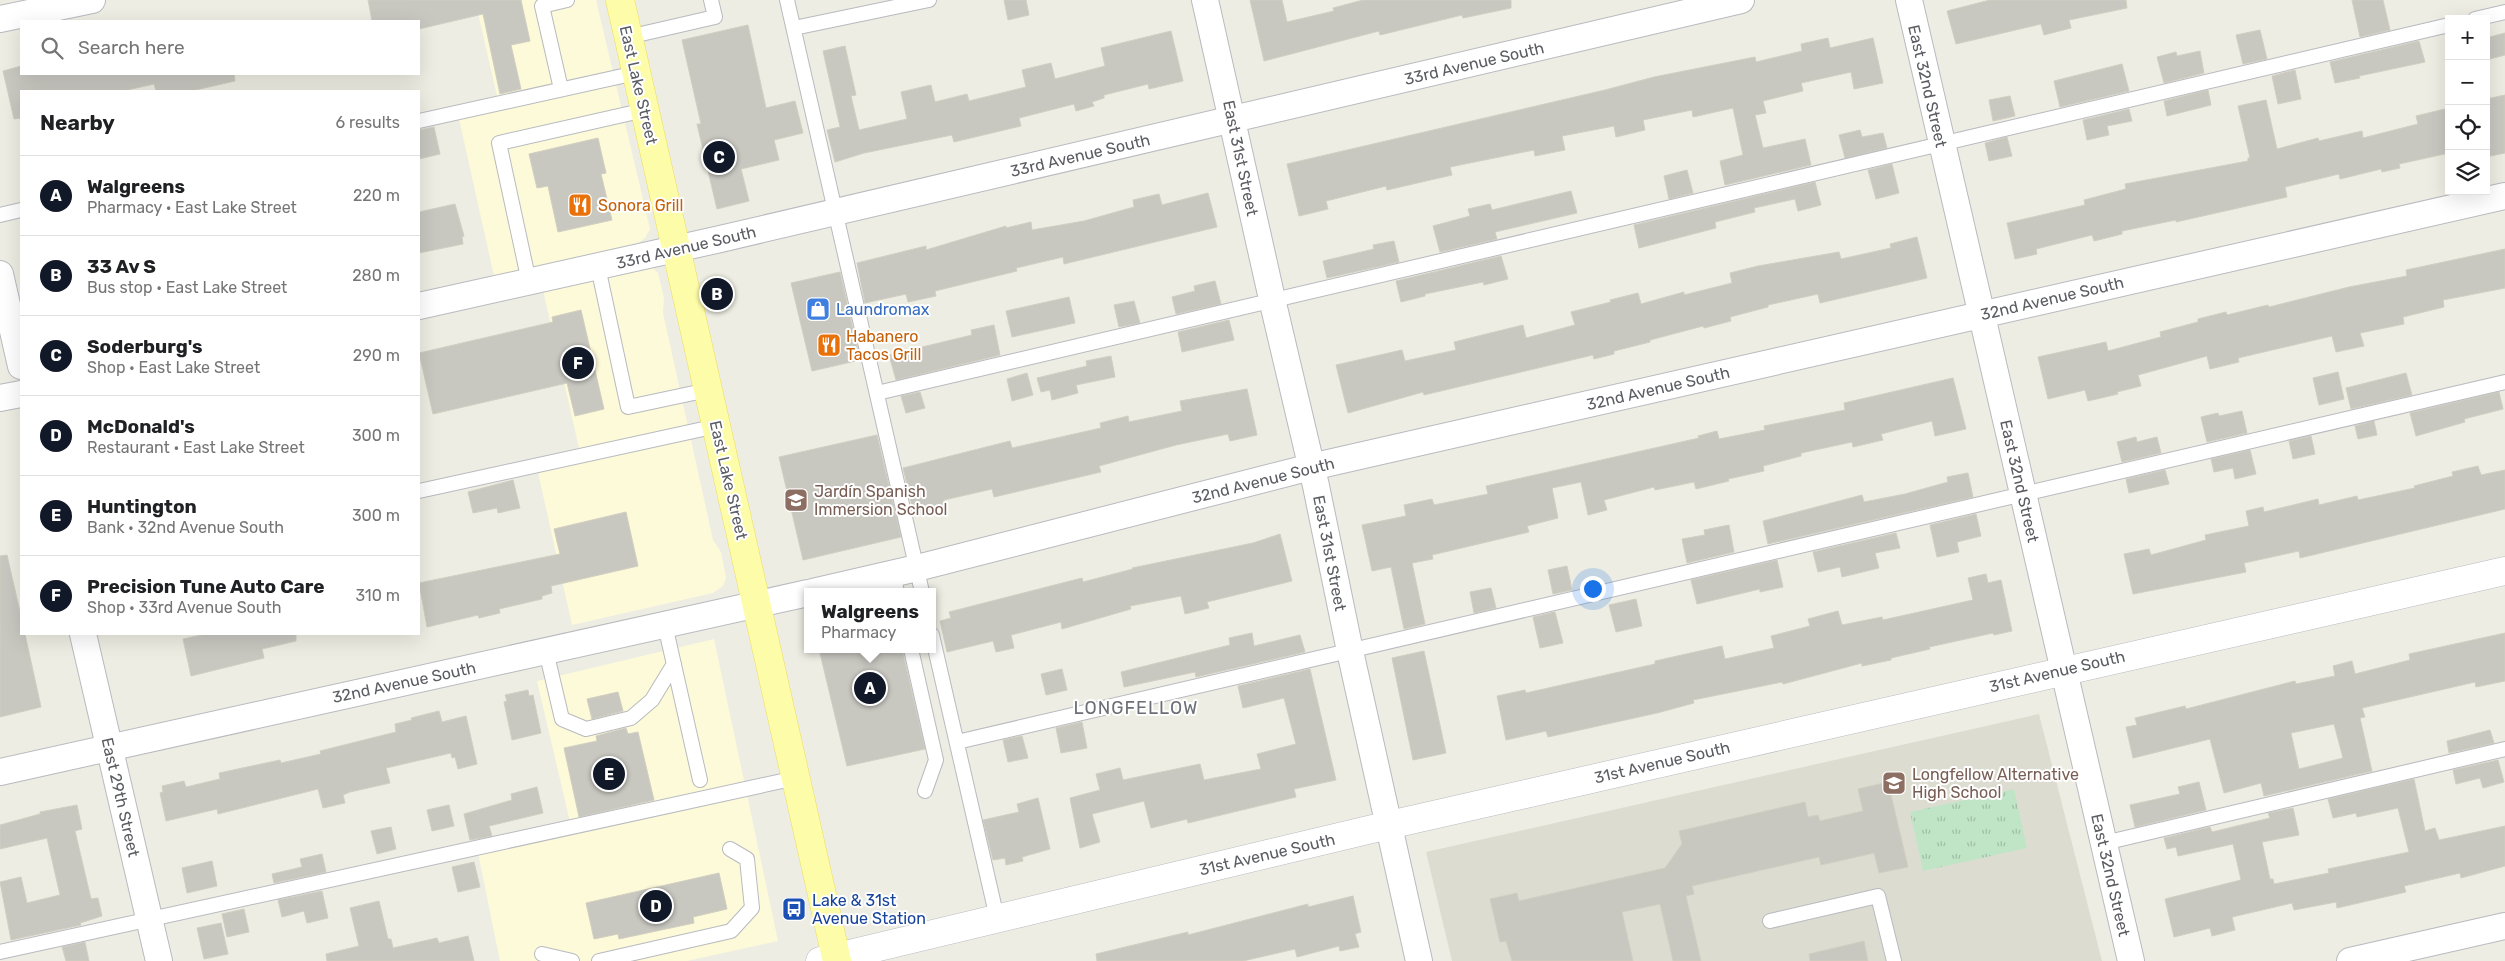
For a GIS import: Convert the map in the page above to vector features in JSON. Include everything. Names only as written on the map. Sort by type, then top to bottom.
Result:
[{"type":"main road","name":"East Lake Street","points":[[620,0],[796,778],[831,960]]},
{"type":"street","points":[[0,19],[92,0]]},
{"type":"street","name":"East 31st Street","points":[[1206,0],[1419,961]]},
{"type":"street","name":"33rd Avenue South","points":[[420,306],[676,250],[1740,0]]},
{"type":"street","name":"East 32nd Street","points":[[1909,0],[1940,144],[2131,961]]},
{"type":"street","name":"32nd Avenue South","points":[[848,588],[908,581],[1311,467],[2505,196]]},
{"type":"street","points":[[0,274],[20,362]]},
{"type":"street","points":[[0,398],[20,394]]},
{"type":"street","name":"31st Avenue South","points":[[831,960],[1389,824],[2505,571]]},
{"type":"street","name":"32nd Avenue South","points":[[0,772],[804,594]]},
{"type":"street","name":"East 29th Street","points":[[83,635],[159,961]]},
{"type":"street","points":[[2350,961],[2505,926]]},
{"type":"lane","points":[[561,89],[542,6],[567,0]]},
{"type":"lane","points":[[628,37],[715,18],[711,0]]},
{"type":"lane","points":[[787,0],[877,392],[908,581]]},
{"type":"lane","points":[[794,28],[930,0]]},
{"type":"lane","points":[[2490,16],[2505,12]]},
{"type":"lane","points":[[877,392],[2445,26]]},
{"type":"lane","points":[[420,121],[636,73]]},
{"type":"lane","points":[[529,282],[499,144],[645,110]]},
{"type":"lane","points":[[0,215],[20,210]]},
{"type":"lane","points":[[598,267],[628,407],[708,390]]},
{"type":"lane","points":[[957,742],[2505,382]]},
{"type":"lane","points":[[420,491],[717,426]]},
{"type":"lane","points":[[665,625],[700,780]]},
{"type":"lane","points":[[546,651],[562,719],[586,729],[630,718],[652,700],[674,664]]},
{"type":"lane","points":[[936,652],[997,918]]},
{"type":"lane","points":[[911,653],[936,760],[925,791]]},
{"type":"lane","points":[[2104,844],[2505,749]]},
{"type":"lane","points":[[0,952],[796,778]]},
{"type":"lane","points":[[599,961],[731,930],[752,908],[747,859],[730,849]]},
{"type":"lane","points":[[1770,921],[1878,896],[1894,961]]},
{"type":"lane","points":[[542,954],[572,961]]},
{"type":"shaded area","points":[[475,0],[596,0],[650,229],[645,238],[637,244],[494,276],[456,105],[497,96]]},
{"type":"shaded area","points":[[652,267],[658,273],[664,298],[663,313],[713,540],[721,552],[726,578],[723,586],[713,593],[572,625],[535,459],[579,448],[543,290]]},
{"type":"shaded area","points":[[714,639],[778,941],[687,961],[500,961],[476,843],[570,822],[537,681]]},
{"type":"shaded area","name":"Longfellow Alternative High School","points":[[2039,714],[2102,961],[1452,961],[1426,852]]},
{"type":"green space","points":[[2014,789],[2027,848],[1923,871],[1910,812]]},
{"type":"building","points":[[368,0],[521,0],[530,41],[511,45],[521,89],[500,94],[483,14],[420,29],[420,20],[372,20]]},
{"type":"building","points":[[1004,0],[1026,0],[1029,15],[1008,20]]},
{"type":"building","points":[[1250,0],[1282,0],[1287,22],[1334,11],[1333,8],[1363,0],[1511,0],[1511,8],[1463,18],[1462,15],[1380,35],[1379,31],[1264,61]]},
{"type":"building","points":[[1990,0],[2126,0],[2127,8],[2069,20],[2071,28],[2044,35],[2041,24],[1956,44],[1947,11]]},
{"type":"building","points":[[2352,0],[2383,0],[2390,30],[2360,37]]},
{"type":"building","points":[[748,25],[766,108],[795,101],[803,133],[774,140],[779,160],[741,169],[749,201],[717,209],[697,124],[701,124],[682,40]]},
{"type":"building","points":[[2260,30],[2267,59],[2243,64],[2236,35]]},
{"type":"building","points":[[1171,31],[1183,81],[1149,89],[1148,84],[1104,95],[1104,98],[1092,102],[1094,106],[1076,111],[1074,104],[1019,118],[1021,126],[954,142],[952,135],[864,153],[835,162],[827,130],[840,127],[823,51],[845,46],[856,95],[851,96],[859,130],[907,119],[901,92],[931,85],[935,102],[967,94],[969,101],[1026,87],[1022,70],[1051,63],[1055,79],[1105,66],[1101,48]]},
{"type":"building","points":[[2505,33],[2505,55],[2490,59],[2490,37]]},
{"type":"building","points":[[1828,38],[1830,48],[1873,38],[1883,83],[1854,89],[1851,72],[1801,83],[1803,91],[1763,101],[1766,113],[1755,115],[1763,148],[1805,139],[1811,165],[1725,185],[1720,161],[1743,155],[1733,108],[1693,117],[1692,110],[1643,120],[1645,130],[1616,137],[1614,126],[1562,136],[1565,150],[1535,156],[1534,150],[1450,167],[1452,175],[1387,190],[1386,186],[1326,201],[1328,209],[1299,216],[1287,164],[1654,77],[1755,57],[1756,62],[1802,51],[1801,44]]},
{"type":"building","points":[[2419,41],[2425,62],[2335,83],[2330,62]]},
{"type":"building","points":[[2200,51],[2204,73],[2164,83],[2157,57],[2176,52],[2177,56]]},
{"type":"building","points":[[2122,64],[2129,91],[2060,107],[2054,81]]},
{"type":"building","points":[[20,66],[20,75],[234,75],[235,81],[195,90],[156,90],[154,84],[127,90],[20,90],[20,118],[14,119],[3,71]]},
{"type":"building","points":[[2295,70],[2301,99],[2278,104],[2272,76]]},
{"type":"building","points":[[2208,90],[2211,105],[2167,116],[2164,101]]},
{"type":"building","points":[[2505,95],[2505,153],[2490,156],[2490,105],[2490,98]]},
{"type":"building","points":[[2010,96],[2015,116],[1993,121],[1989,100]]},
{"type":"building","points":[[2266,100],[2277,149],[2318,138],[2319,141],[2362,131],[2363,138],[2418,124],[2416,116],[2445,109],[2445,154],[2399,164],[2400,168],[2382,172],[2381,169],[2340,179],[2339,174],[2285,187],[2287,197],[2176,222],[2176,220],[2122,231],[2122,234],[2094,241],[2092,235],[2036,249],[2037,254],[2015,259],[2007,223],[2085,205],[2084,200],[2126,189],[2125,184],[2248,161],[2248,158],[2250,158],[2238,106]]},
{"type":"building","points":[[2129,109],[2132,121],[2107,126],[2109,135],[2087,140],[2083,120]]},
{"type":"building","points":[[434,127],[440,154],[420,159],[420,130]]},
{"type":"building","points":[[1860,130],[1862,137],[1883,133],[1887,148],[1845,158],[1839,135]]},
{"type":"building","points":[[2007,137],[2012,156],[1989,161],[1985,143]]},
{"type":"building","points":[[598,138],[606,173],[601,174],[612,220],[558,232],[548,186],[537,188],[529,154]]},
{"type":"building","points":[[1892,164],[1899,193],[1876,199],[1868,170]]},
{"type":"building","points":[[1687,170],[1693,193],[1669,199],[1664,176]]},
{"type":"building","points":[[1815,182],[1821,205],[1798,211],[1795,199],[1754,208],[1755,212],[1715,222],[1716,228],[1639,248],[1634,225]]},
{"type":"building","points":[[1571,191],[1577,213],[1495,232],[1497,239],[1440,252],[1433,226],[1470,216],[1468,209],[1490,204],[1492,210]]},
{"type":"building","points":[[1208,193],[1217,227],[1064,264],[1063,257],[1016,268],[1017,271],[935,291],[936,296],[908,302],[906,294],[865,303],[857,263],[926,246],[926,250],[1006,226],[1006,228],[1031,222],[1032,230],[1084,221],[1134,207],[1133,200],[1159,194],[1162,205]]},
{"type":"building","points":[[455,204],[464,236],[462,237],[463,244],[420,253],[420,212]]},
{"type":"building","points":[[1917,237],[1927,278],[1820,303],[1818,294],[1768,305],[1768,307],[1730,317],[1731,321],[1704,328],[1703,326],[1650,340],[1650,342],[1614,351],[1614,354],[1594,359],[1593,355],[1424,395],[1423,392],[1348,413],[1336,365],[1402,350],[1405,361],[1456,350],[1454,342],[1523,325],[1526,338],[1575,325],[1571,312],[1611,302],[1610,300],[1638,293],[1641,304],[1684,292],[1684,295],[1732,283],[1730,273],[1758,266],[1839,252],[1841,259],[1891,248],[1890,244]]},
{"type":"building","points":[[1394,241],[1399,262],[1327,278],[1323,261],[1374,249],[1373,245]]},
{"type":"building","points":[[2505,249],[2505,288],[2443,300],[2444,307],[2403,317],[2404,324],[2360,333],[2364,346],[2336,352],[2332,336],[2238,358],[2239,362],[2210,369],[2207,356],[2138,375],[2141,386],[2117,392],[2118,394],[2088,401],[2085,390],[2048,399],[2038,357],[2106,342],[2108,351],[2161,337],[2160,332],[2198,322],[2198,319],[2226,312],[2227,315],[2268,305],[2269,307],[2349,287],[2407,276],[2406,270]]},
{"type":"building","points":[[1501,256],[1508,279],[1484,285],[1483,282],[1425,294],[1425,296],[1401,302],[1396,281]]},
{"type":"building","points":[[840,272],[860,360],[812,371],[791,283]]},
{"type":"building","points":[[1215,281],[1221,304],[1176,314],[1172,297],[1195,291],[1194,286]]},
{"type":"building","points":[[1069,297],[1075,323],[1012,337],[1006,311]]},
{"type":"building","points":[[1134,301],[1140,323],[1119,327],[1114,305]]},
{"type":"building","points":[[581,310],[604,409],[575,416],[567,383],[433,414],[420,353],[553,322],[552,317]]},
{"type":"building","points":[[1229,320],[1234,340],[1182,352],[1178,332]]},
{"type":"building","points":[[994,325],[1000,355],[896,380],[889,355],[972,335],[971,330]]},
{"type":"building","points":[[1111,356],[1115,377],[1076,385],[1078,393],[1052,400],[1050,390],[1041,392],[1037,378],[1087,366],[1086,361]]},
{"type":"building","points":[[2338,372],[2344,399],[2319,405],[2313,378]]},
{"type":"building","points":[[1027,373],[1033,395],[1012,401],[1007,379]]},
{"type":"building","points":[[2406,373],[2412,395],[2351,409],[2346,388]]},
{"type":"building","points":[[1953,378],[1966,429],[1935,436],[1932,421],[1881,434],[1883,440],[1853,447],[1852,442],[1801,453],[1801,456],[1763,466],[1764,471],[1696,489],[1694,482],[1655,490],[1654,487],[1604,500],[1607,510],[1588,515],[1581,482],[1552,488],[1558,518],[1527,526],[1529,532],[1432,555],[1433,559],[1412,563],[1425,624],[1404,629],[1391,567],[1372,571],[1362,525],[1406,516],[1404,505],[1432,499],[1434,505],[1488,494],[1486,486],[1699,438],[1698,436],[1717,431],[1719,439],[1765,430],[1764,426],[1845,410],[1844,403]]},
{"type":"building","points":[[1247,389],[1257,435],[1230,441],[1228,434],[1176,445],[1099,466],[1101,472],[994,497],[992,489],[944,500],[946,507],[914,515],[903,468],[1010,441],[1012,448],[1101,428],[1100,423],[1128,416],[1129,422],[1182,411],[1180,401]]},
{"type":"building","points":[[920,392],[925,408],[906,413],[901,396]]},
{"type":"building","points":[[2499,392],[2503,409],[2464,419],[2465,422],[2416,436],[2410,413]]},
{"type":"building","points":[[2242,411],[2247,433],[2207,442],[2201,417],[2218,413],[2219,416]]},
{"type":"building","points":[[2374,421],[2377,435],[2358,439],[2355,426]]},
{"type":"building","points":[[877,435],[901,537],[803,560],[779,457]]},
{"type":"building","points":[[2311,436],[2315,454],[2293,459],[2289,441]]},
{"type":"building","points":[[2136,437],[2137,442],[2157,437],[2161,453],[2122,462],[2117,442]]},
{"type":"building","points":[[2250,450],[2256,474],[2235,479],[2233,468],[2214,472],[2211,459]]},
{"type":"building","points":[[2478,466],[2481,475],[2505,470],[2505,509],[2300,558],[2299,551],[2244,563],[2246,572],[2133,594],[2124,554],[2149,549],[2151,555],[2206,540],[2205,535],[2249,526],[2246,511],[2263,507],[2264,512],[2318,499],[2319,505],[2357,496],[2358,500],[2415,488],[2414,486],[2453,476],[2452,472]]},
{"type":"building","points":[[2165,470],[2169,484],[2129,493],[2126,479]]},
{"type":"building","points":[[1968,473],[1973,497],[1768,544],[1763,521],[1862,495],[1864,502],[1905,494],[1948,482],[1947,477]]},
{"type":"building","points":[[513,480],[520,508],[498,513],[497,508],[473,513],[468,492]]},
{"type":"building","points":[[626,512],[638,566],[551,586],[552,593],[542,596],[542,599],[499,609],[500,613],[479,618],[478,615],[427,627],[420,583],[560,554],[554,529]]},
{"type":"building","points":[[1976,514],[1981,536],[1957,542],[1959,552],[1937,557],[1930,525]]},
{"type":"building","points":[[1729,525],[1734,552],[1687,563],[1682,539],[1705,535],[1704,530]]},
{"type":"building","points":[[1896,533],[1900,548],[1875,553],[1879,568],[1842,577],[1840,567],[1818,572],[1813,552]]},
{"type":"building","points":[[1280,534],[1292,581],[1207,602],[1209,608],[1185,614],[1181,596],[1130,606],[1131,609],[1062,629],[1061,622],[1011,635],[1014,648],[996,652],[993,641],[947,652],[940,621],[951,618],[949,612],[1082,578],[1083,582],[1132,568],[1253,543]]},
{"type":"building","points":[[7,555],[20,612],[20,635],[25,635],[41,707],[0,717],[0,556]]},
{"type":"building","points":[[1777,560],[1783,587],[1760,592],[1760,589],[1697,604],[1691,580]]},
{"type":"building","points":[[1567,566],[1572,590],[1553,594],[1548,570]]},
{"type":"building","points":[[1986,574],[1988,583],[2001,580],[2012,631],[1994,635],[1993,633],[1929,647],[1930,649],[1891,658],[1891,660],[1862,666],[1862,663],[1783,684],[1782,682],[1693,700],[1694,703],[1657,713],[1548,737],[1546,731],[1506,740],[1497,696],[1525,690],[1526,693],[1655,664],[1655,661],[1722,646],[1725,659],[1774,648],[1771,636],[1810,626],[1808,619],[1838,611],[1842,625],[1882,617],[1883,620],[1973,600],[1968,578]]},
{"type":"building","points":[[1491,588],[1496,608],[1474,613],[1470,592]]},
{"type":"building","points":[[1636,599],[1642,626],[1616,632],[1609,605]]},
{"type":"building","points":[[1555,612],[1563,643],[1540,648],[1533,617]]},
{"type":"building","points":[[1252,633],[1254,646],[1300,635],[1305,652],[1196,677],[1195,672],[1124,687],[1121,672],[1230,645],[1229,638]]},
{"type":"building","points":[[2505,633],[2505,681],[2476,687],[2475,682],[2362,708],[2365,717],[2360,718],[2372,771],[2264,796],[2261,783],[2224,793],[2210,739],[2133,758],[2126,727],[2137,725],[2135,718],[2185,706],[2186,709],[2295,681],[2296,684],[2335,676],[2333,666],[2352,661],[2355,674],[2410,660],[2409,654]],"holes":[[[2334,724],[2343,758],[2299,769],[2291,733]]]},
{"type":"building","points":[[201,635],[296,635],[296,641],[262,649],[264,658],[191,676],[183,639]]},
{"type":"building","points":[[1424,651],[1446,753],[1413,760],[1392,658]]},
{"type":"building","points":[[820,653],[903,653],[925,749],[847,766]]},
{"type":"building","points":[[1062,669],[1067,690],[1046,695],[1041,674]]},
{"type":"building","points":[[1310,669],[1336,780],[1294,789],[1296,797],[1188,823],[1187,819],[1151,828],[1144,801],[1092,814],[1100,842],[1080,848],[1070,798],[1100,790],[1096,774],[1120,768],[1123,780],[1200,764],[1204,780],[1261,769],[1257,754],[1296,744],[1284,698],[1243,708],[1238,686]]},
{"type":"building","points":[[528,690],[529,696],[533,695],[541,733],[512,740],[504,702],[507,701],[505,695]]},
{"type":"building","points":[[618,692],[623,711],[592,719],[587,699]]},
{"type":"building","points":[[439,711],[442,722],[466,716],[477,764],[458,769],[455,757],[452,758],[451,753],[386,768],[390,783],[350,792],[343,795],[345,803],[323,808],[318,789],[218,814],[217,809],[166,821],[160,793],[163,792],[162,786],[184,781],[186,787],[220,779],[219,773],[280,760],[281,763],[321,754],[320,751],[396,732],[395,724]]},
{"type":"building","points":[[1082,722],[1087,748],[1061,753],[1056,728]]},
{"type":"building","points":[[626,728],[628,734],[638,732],[654,800],[579,817],[564,748],[597,741],[596,736]]},
{"type":"building","points":[[2490,730],[2494,743],[2449,753],[2447,741]]},
{"type":"building","points":[[1022,736],[1028,758],[1008,762],[1003,740]]},
{"type":"building","points":[[2498,760],[2504,782],[2483,788],[2480,778],[2456,784],[2453,770]]},
{"type":"building","points":[[2414,779],[2425,831],[2435,828],[2439,840],[2505,826],[2505,866],[2461,878],[2460,873],[2404,886],[2406,892],[2337,908],[2336,902],[2294,910],[2292,903],[2232,917],[2235,930],[2212,936],[2210,928],[2174,937],[2165,899],[2241,880],[2233,844],[2178,856],[2176,847],[2167,849],[2164,838],[2210,827],[2212,832],[2270,818],[2268,813],[2293,808],[2299,835],[2262,842],[2270,879],[2273,879],[2274,884],[2329,873],[2328,869],[2409,852],[2398,808],[2357,817],[2356,813],[2333,818],[2328,799]]},
{"type":"building","points":[[1888,782],[1908,867],[1879,873],[1874,853],[1821,865],[1819,857],[1692,886],[1694,894],[1686,896],[1701,961],[1673,961],[1660,904],[1622,912],[1633,961],[1512,961],[1506,941],[1500,942],[1490,899],[1517,893],[1519,901],[1665,868],[1682,844],[1679,831],[1805,802],[1808,817],[1818,815],[1820,821],[1863,811],[1858,789]]},
{"type":"building","points":[[2199,782],[2206,810],[2135,827],[2130,805],[2180,794],[2178,787]]},
{"type":"building","points":[[537,787],[543,813],[489,826],[492,836],[470,840],[464,814],[512,800],[511,794]]},
{"type":"building","points":[[1038,798],[1050,849],[1022,857],[1023,861],[1006,865],[1005,858],[993,860],[983,820],[1019,812],[1017,804]]},
{"type":"building","points":[[77,805],[82,829],[75,831],[91,899],[98,898],[102,916],[80,923],[81,925],[11,940],[0,882],[21,877],[27,903],[60,895],[47,838],[0,849],[0,825],[40,814],[40,812]]},
{"type":"building","points":[[449,805],[454,826],[432,831],[427,810]]},
{"type":"building","points":[[391,827],[396,849],[377,854],[371,831]]},
{"type":"building","points":[[322,854],[326,872],[274,883],[272,874],[302,867],[300,859]]},
{"type":"building","points":[[212,861],[217,886],[187,893],[182,868]]},
{"type":"building","points":[[474,862],[480,887],[458,892],[452,867]]},
{"type":"building","points":[[719,873],[727,909],[693,917],[694,923],[619,939],[618,934],[594,939],[586,903]]},
{"type":"building","points":[[322,891],[328,918],[307,923],[304,911],[282,917],[278,900]]},
{"type":"building","points":[[1353,896],[1361,932],[1355,934],[1359,947],[1340,951],[1339,946],[1297,957],[1295,949],[1243,961],[1097,961],[1096,954],[1188,932],[1188,935],[1308,904],[1308,907]]},
{"type":"building","points":[[379,901],[388,939],[391,939],[393,948],[437,938],[439,943],[468,936],[474,961],[327,961],[326,954],[359,946],[350,908]]},
{"type":"building","points":[[244,909],[249,932],[227,937],[222,914]]},
{"type":"building","points":[[221,923],[228,954],[204,959],[197,928]]},
{"type":"building","points":[[1864,941],[1868,961],[1810,961],[1809,954]]},
{"type":"building","points":[[85,942],[89,961],[66,961],[62,947]]},
{"type":"place","name":"Soderburg's","points":[[719,157]]},
{"type":"place","name":"Sonora Grill","points":[[580,205]]},
{"type":"place","name":"33 Av S","points":[[717,294]]},
{"type":"place","name":"Laundromax","points":[[818,309]]},
{"type":"place","name":"Habanero Tacos Grill","points":[[829,345]]},
{"type":"place","name":"Precision Tune Auto Care","points":[[578,363]]},
{"type":"place","name":"Jardín Spanish Immersion School","points":[[796,500]]},
{"type":"place","name":"Walgreens","points":[[870,688]]},
{"type":"place","name":"Huntington","points":[[609,774]]},
{"type":"place","name":"Longfellow Alternative High School","points":[[1894,783]]},
{"type":"place","name":"McDonald's","points":[[656,906]]},
{"type":"place","name":"Lake & 31st Avenue Station","points":[[794,909]]},
{"type":"district","name":"LONGFELLOW","points":[[1136,708]]}]
